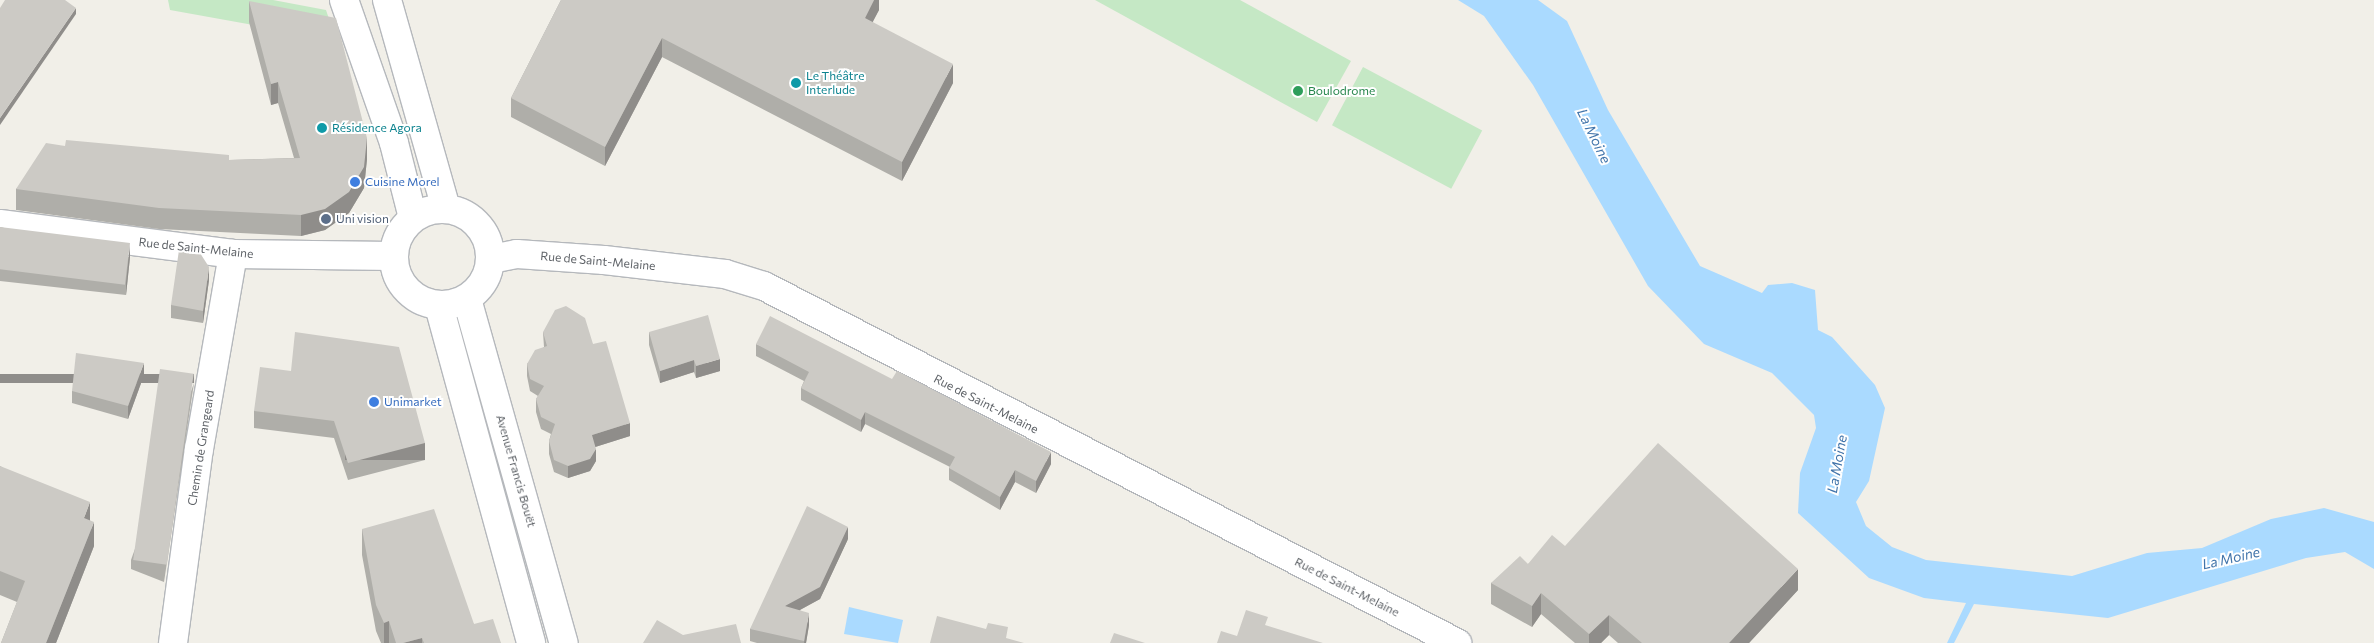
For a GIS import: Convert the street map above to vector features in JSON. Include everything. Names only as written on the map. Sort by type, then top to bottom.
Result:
[{"type":"street","points":[[344,0],[394,143],[413,218]]},
{"type":"street","points":[[387,0],[446,208]]},
{"type":"street","points":[[446,208],[461,212],[478,225],[491,259],[488,275],[467,299],[439,306],[406,290],[393,256],[402,228],[413,218],[446,208]]},
{"type":"street","name":"Rue de Saint-Melaine","points":[[0,224],[233,254],[393,256]]},
{"type":"street","name":"Chemin de Grangeard","points":[[174,643],[199,449],[233,254]]},
{"type":"street","name":"Rue de Saint-Melaine","points":[[491,259],[517,254],[604,260],[725,274],[764,286],[1457,643]]},
{"type":"street","name":"Avenue Francis Bouët","points":[[467,299],[564,643]]},
{"type":"street","points":[[439,306],[531,643]]},
{"type":"green space","points":[[168,0],[273,0],[326,10],[336,40],[170,10]]},
{"type":"green space","name":"Boulodrome","points":[[1095,0],[1240,0],[1351,61],[1317,122]]},
{"type":"green space","name":"Boulodrome","points":[[1363,67],[1482,130],[1451,189],[1332,125]]},
{"type":"water","name":"La Moine","points":[[1458,0],[1538,0],[1567,21],[1608,110],[1700,266],[1762,293],[1768,285],[1792,283],[1815,290],[1818,330],[1832,337],[1875,385],[1885,408],[1869,481],[1856,502],[1866,526],[1892,547],[1926,560],[2072,576],[2147,553],[2202,548],[2271,519],[2324,508],[2374,522],[2374,569],[2345,552],[2306,558],[2108,618],[1974,604],[1954,643],[1947,643],[1966,603],[1924,598],[1869,578],[1798,513],[1800,473],[1816,428],[1814,415],[1772,373],[1704,344],[1648,286],[1533,85],[1484,16]]},
{"type":"water","points":[[849,607],[903,620],[898,643],[844,634]]},
{"type":"building","points":[[5,0],[65,0],[76,8],[0,118],[0,8]]},
{"type":"building","points":[[561,0],[874,0],[865,18],[953,64],[902,162],[662,38],[605,147],[511,98]]},
{"type":"building","name":"Résidence Agora","points":[[249,1],[336,18],[367,138],[364,167],[349,192],[325,209],[301,215],[159,208],[16,189],[46,143],[65,146],[66,140],[229,155],[229,160],[300,158],[278,82],[271,84]]},
{"type":"building","points":[[0,227],[130,243],[125,285],[0,269]]},
{"type":"building","points":[[179,250],[200,253],[209,267],[203,311],[171,305]]},
{"type":"building","points":[[566,306],[585,318],[593,344],[606,341],[630,423],[592,435],[596,449],[590,459],[568,466],[554,460],[549,441],[555,424],[541,417],[536,399],[544,386],[530,379],[527,364],[535,350],[547,346],[543,332],[555,310]]},
{"type":"building","points":[[708,315],[720,359],[696,366],[694,360],[660,371],[649,332]]},
{"type":"building","points":[[770,316],[892,379],[897,371],[1051,452],[1036,481],[1015,470],[1000,497],[949,468],[955,457],[865,412],[861,420],[801,388],[809,372],[756,344]]},
{"type":"building","points":[[295,332],[399,347],[425,443],[348,463],[334,421],[254,411],[260,367],[291,371]]},
{"type":"building","points":[[76,353],[144,363],[128,406],[72,391]]},
{"type":"building","points":[[160,369],[194,374],[167,565],[133,560]]},
{"type":"building","points":[[1658,443],[1798,569],[1729,643],[1642,643],[1609,615],[1589,634],[1541,593],[1532,606],[1491,583],[1520,556],[1528,564],[1552,535],[1565,546]]},
{"type":"building","points":[[0,466],[90,502],[84,518],[94,522],[46,643],[1,643],[25,581],[0,571]]},
{"type":"building","points":[[807,506],[848,527],[820,587],[785,606],[809,613],[804,641],[750,629]]},
{"type":"building","points":[[434,509],[474,624],[493,619],[501,643],[424,643],[422,638],[396,643],[389,621],[384,623],[376,605],[362,529]]},
{"type":"building","points":[[1246,610],[1268,617],[1265,625],[1323,643],[1217,643],[1221,631],[1237,636]]},
{"type":"building","points":[[937,616],[986,629],[988,623],[1008,627],[1006,638],[1024,643],[930,643]]},
{"type":"building","points":[[657,620],[683,635],[736,624],[741,643],[643,643]]},
{"type":"building","points":[[1114,633],[1145,643],[1110,643]]},
{"type":"place","name":"Le Théâtre Interlude","points":[[796,83]]},
{"type":"place","name":"Boulodrome","points":[[1298,91]]},
{"type":"place","name":"Résidence Agora","points":[[322,128]]},
{"type":"place","name":"Cuisine Morel","points":[[355,182]]},
{"type":"place","name":"Uni vision","points":[[326,219]]},
{"type":"place","name":"Unimarket","points":[[374,402]]}]
